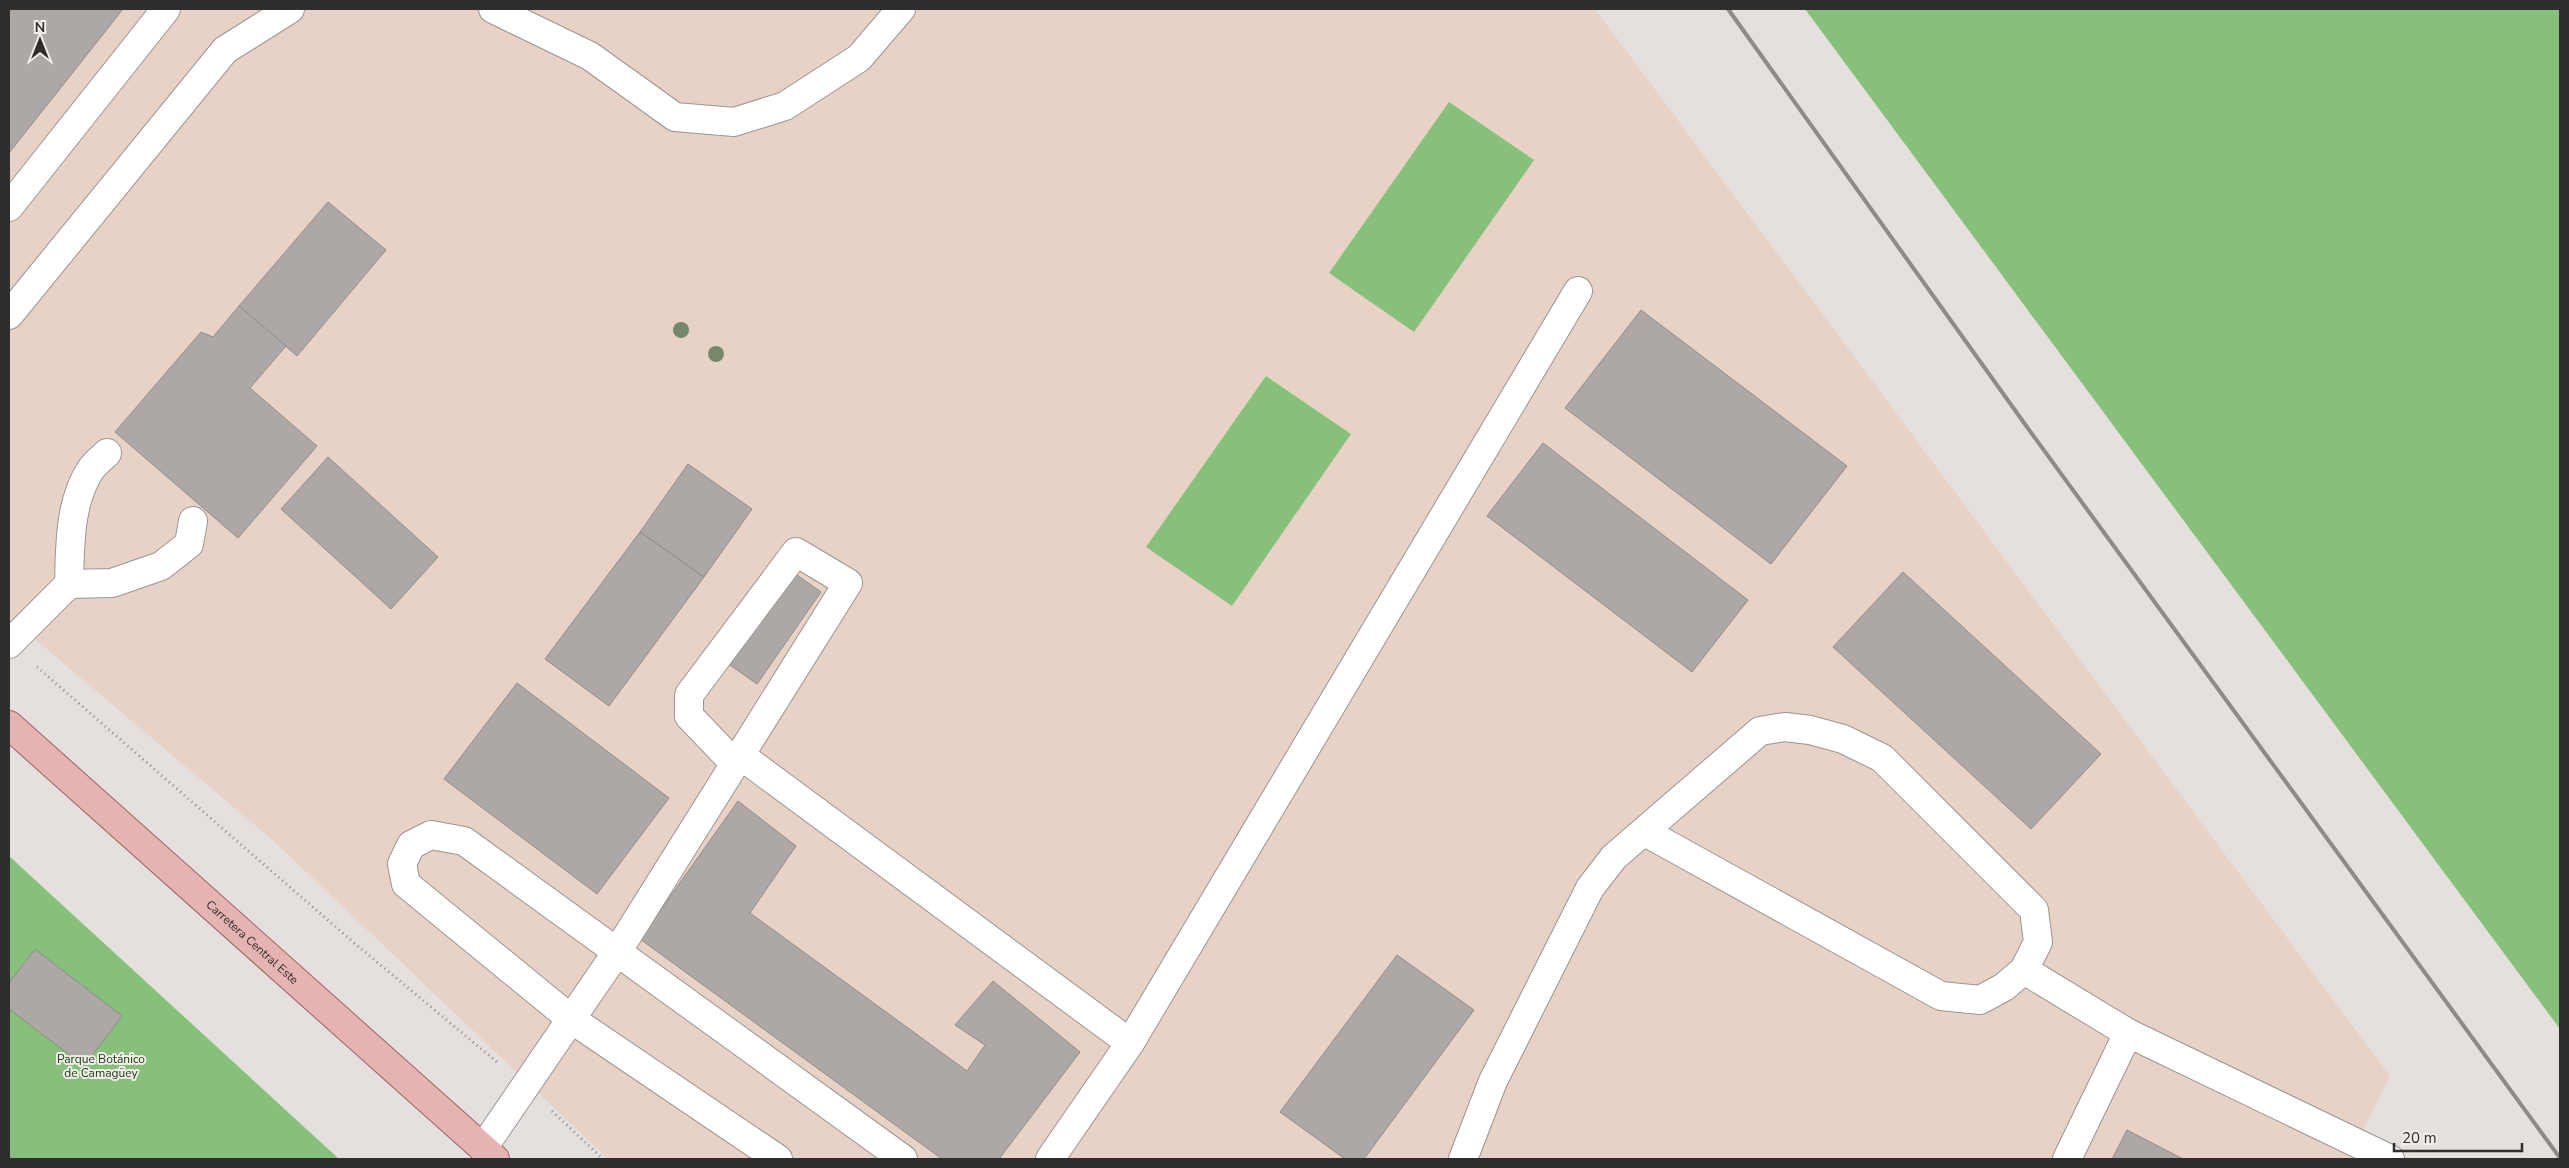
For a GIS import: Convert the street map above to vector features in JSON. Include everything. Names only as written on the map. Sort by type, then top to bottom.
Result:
[{"type":"main road","name":"Carretera Central Este","points":[[9,725],[489,1154]]},
{"type":"lane","points":[[9,207],[166,9]]},
{"type":"lane","points":[[9,316],[225,50],[290,9]]},
{"type":"lane","points":[[493,9],[590,56],[675,118],[734,122],[785,106],[859,58],[901,9]]},
{"type":"lane","points":[[1050,1159],[1130,1043],[1578,291]]},
{"type":"lane","points":[[69,584],[70,541],[77,499],[91,469],[107,452]]},
{"type":"lane","points":[[9,644],[69,584],[112,582],[161,566],[189,544],[193,521]]},
{"type":"lane","points":[[489,1154],[525,1086],[617,952],[738,759],[848,582],[796,552],[689,695],[689,716],[738,759],[1130,1043]]},
{"type":"lane","points":[[1463,1159],[1493,1081],[1590,888],[1614,857],[1760,731],[1786,726],[1810,730],[1843,739],[1882,758],[2034,910],[2038,942],[2024,970],[2004,987],[1980,1000],[1941,996],[1645,832]]},
{"type":"lane","points":[[778,1159],[571,1019],[406,884],[402,864],[411,845],[431,835],[464,841],[903,1159]]},
{"type":"lane","points":[[2024,970],[2128,1033],[2390,1159]]},
{"type":"lane","points":[[2067,1159],[2128,1033]]},
{"type":"path","points":[[9,644],[353,942],[525,1086],[603,1159]]},
{"type":"shaded area","points":[[9,9],[1595,9],[2390,1076],[2349,1159],[608,1159],[276,843],[9,617]]},
{"type":"green space","points":[[1805,9],[2560,9],[2560,1029]]},
{"type":"green space","points":[[1449,102],[1534,160],[1414,332],[1329,273]]},
{"type":"green space","points":[[1266,376],[1351,434],[1232,606],[1146,547]]},
{"type":"green space","name":"Parque Botánico de Camagüey","points":[[9,856],[339,1159],[9,1159]]},
{"type":"building","points":[[9,9],[123,9],[9,153]]},
{"type":"building","points":[[328,202],[386,250],[297,356],[239,306]]},
{"type":"building","points":[[239,306],[286,346],[250,388],[317,446],[238,538],[115,432],[201,332],[213,337]]},
{"type":"building","points":[[1641,310],[1847,466],[1771,564],[1565,408]]},
{"type":"building","points":[[1543,443],[1748,600],[1692,672],[1487,516]]},
{"type":"building","points":[[328,457],[438,557],[391,609],[281,509]]},
{"type":"building","points":[[688,464],[752,509],[704,577],[640,532]]},
{"type":"building","points":[[640,532],[704,577],[609,706],[545,659]]},
{"type":"building","points":[[1903,572],[2101,754],[2031,829],[1833,647]]},
{"type":"building","points":[[794,573],[821,592],[757,684],[730,665]]},
{"type":"building","points":[[517,683],[669,798],[597,894],[444,779]]},
{"type":"building","points":[[738,801],[796,846],[750,913],[967,1071],[985,1045],[955,1025],[993,981],[1080,1052],[999,1159],[942,1159],[640,939]]},
{"type":"building","points":[[35,949],[122,1016],[84,1066],[9,1009],[9,983]]},
{"type":"building","points":[[1397,955],[1474,1010],[1364,1159],[1345,1159],[1280,1112]]},
{"type":"building","points":[[2127,1130],[2183,1159],[2112,1159]]},
{"type":"railway","points":[[1728,9],[2027,427],[2560,1158]]}]
